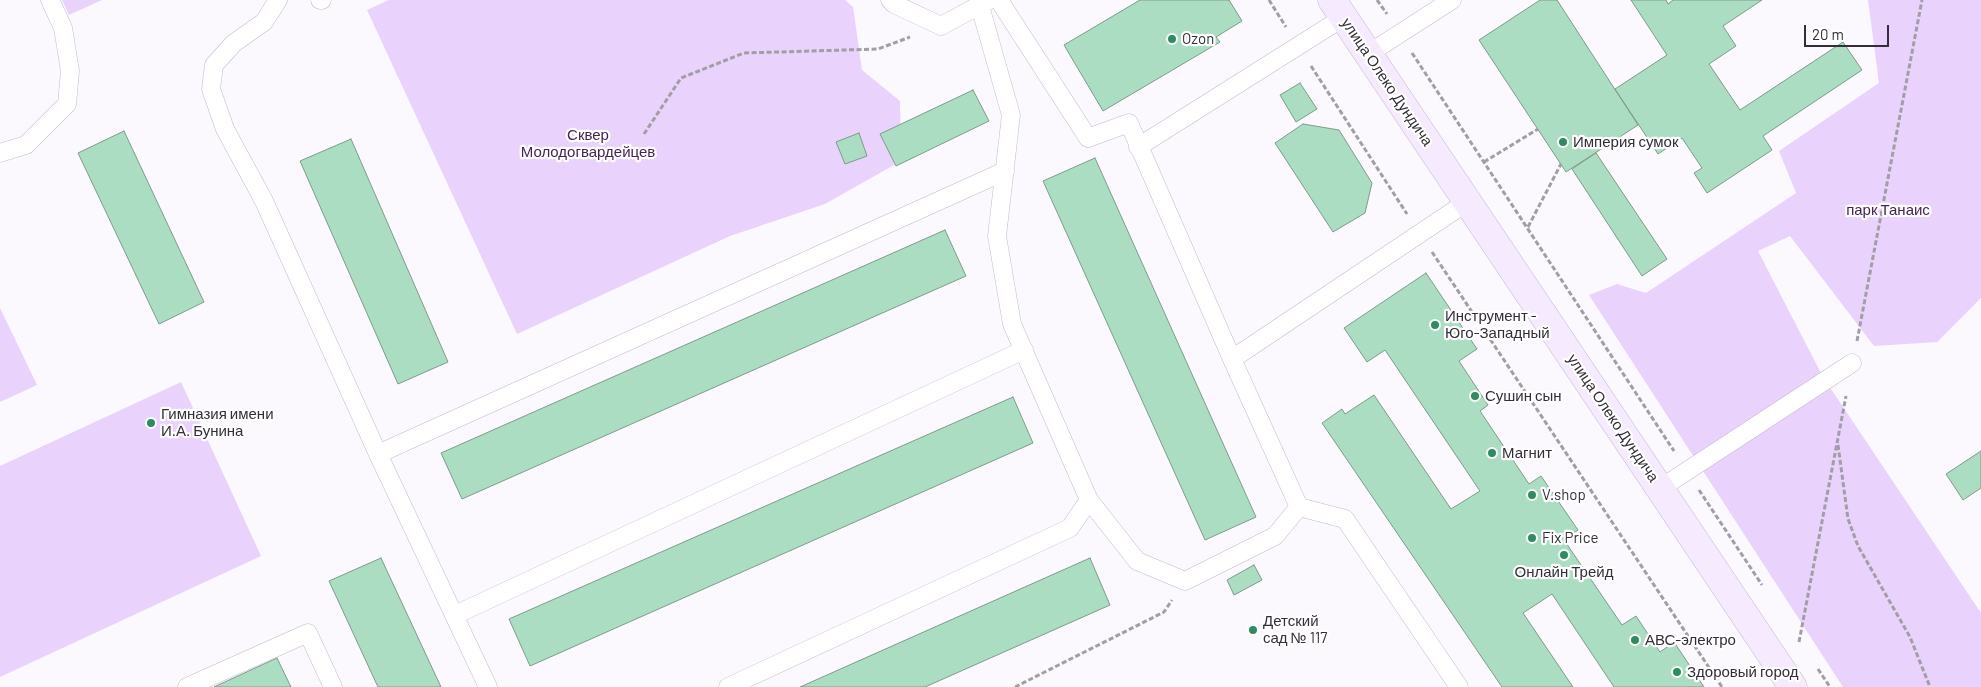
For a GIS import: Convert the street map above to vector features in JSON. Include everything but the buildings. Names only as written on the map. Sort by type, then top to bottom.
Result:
[{"type":"street","name":"улица Олеко Дундича","points":[[1338,9],[1793,687]]},
{"type":"lane","points":[[0,154],[26,145],[67,104],[70,71],[64,28],[50,0]]},
{"type":"lane","points":[[278,0],[264,22],[234,43],[214,65],[211,88],[226,130],[264,201],[378,454],[488,687]]},
{"type":"lane","points":[[890,0],[894,4],[941,26],[985,3],[1011,115],[997,236],[1012,324],[1088,500],[1137,561],[1185,581],[1275,536],[1299,507]]},
{"type":"lane","points":[[999,0],[1088,138],[1129,123],[1299,507]]},
{"type":"lane","points":[[1368,54],[1452,0]]},
{"type":"lane","points":[[1138,147],[1298,45],[1338,9]]},
{"type":"lane","points":[[378,454],[1005,171]]},
{"type":"lane","points":[[1232,359],[1467,202]]},
{"type":"lane","points":[[455,615],[1024,350]]},
{"type":"lane","points":[[1661,488],[1852,363]]},
{"type":"lane","points":[[728,687],[1070,528],[1088,500]]},
{"type":"lane","points":[[1299,507],[1344,519],[1459,687]]},
{"type":"lane","points":[[187,687],[308,633],[333,687]]},
{"type":"path","points":[[1269,0],[1420,234],[1722,687]]},
{"type":"path","points":[[1377,0],[1767,593]]},
{"type":"path","points":[[1799,642],[1922,0]]},
{"type":"path","points":[[644,134],[682,78],[744,54],[878,49],[941,26]]},
{"type":"path","points":[[1484,162],[1538,129]]},
{"type":"path","points":[[1528,228],[1561,164]]},
{"type":"path","points":[[1837,442],[1848,519],[1858,546],[1910,637],[1930,687]]},
{"type":"path","points":[[1014,687],[1164,612],[1185,581]]},
{"type":"path","points":[[1794,634],[1804,649]]},
{"type":"path","points":[[1815,664],[1830,687]]},
{"type":"green space","points":[[62,0],[102,0],[69,15]]},
{"type":"green space","name":"Сквер Молодогвардейцев","points":[[389,0],[845,0],[853,7],[862,70],[900,101],[901,161],[825,204],[730,236],[517,334],[367,10]]},
{"type":"green space","name":"парк Танаис","points":[[1868,0],[1981,0],[1981,298],[1937,342],[1874,346],[1790,236],[1758,251],[1823,377],[1981,613],[1981,687],[1843,687],[1589,295],[1617,284],[1646,293],[1796,193],[1779,151],[1879,83]]},
{"type":"green space","points":[[0,308],[37,385],[0,402]]},
{"type":"green space","points":[[181,382],[261,556],[0,677],[0,466]]},
{"type":"place","name":"Ozon","points":[[1172,39]]},
{"type":"place","name":"Империя сумок","points":[[1563,142]]},
{"type":"place","name":"Инструмент - Юго-Западный","points":[[1435,325]]},
{"type":"place","name":"Сушин сын","points":[[1475,396]]},
{"type":"place","name":"Гимназия имени И.А. Бунина","points":[[151,423]]},
{"type":"place","name":"Магнит","points":[[1492,453]]},
{"type":"place","name":"V.shop","points":[[1532,495]]},
{"type":"place","name":"Fix Price","points":[[1532,538]]},
{"type":"place","name":"Онлайн Трейд","points":[[1564,555]]},
{"type":"place","name":"Детский сад № 117","points":[[1253,630]]},
{"type":"place","name":"АВС-электро","points":[[1635,640]]},
{"type":"place","name":"Здоровый город","points":[[1677,672]]}]
